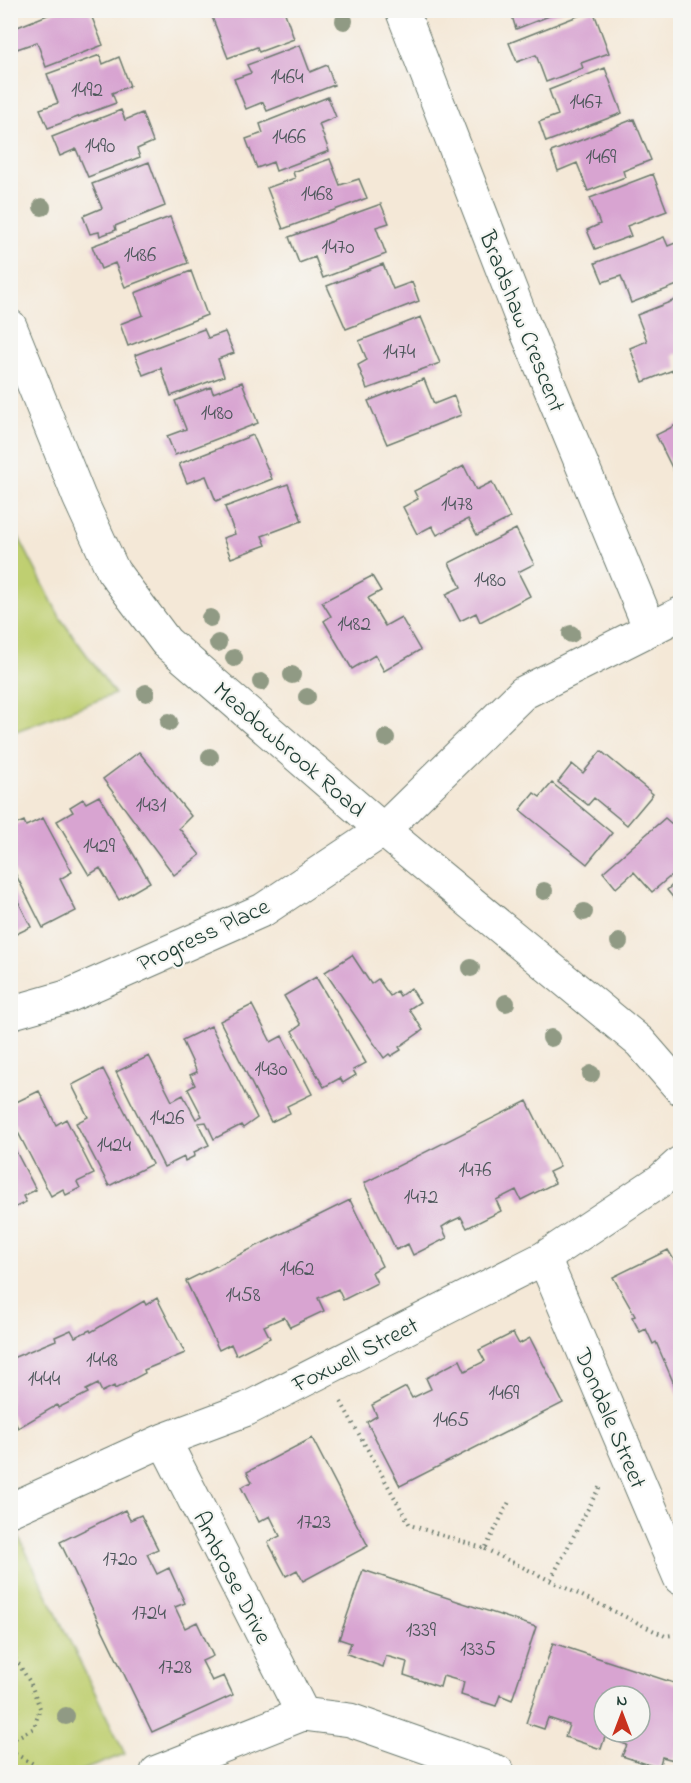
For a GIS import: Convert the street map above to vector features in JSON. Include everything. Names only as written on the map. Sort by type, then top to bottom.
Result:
[{"type":"street","name":"Bradshaw Crescent","points":[[402,10],[522,320],[650,628]]},
{"type":"street","name":"Meadowbrook Road","points":[[10,326],[79,497],[113,571],[166,642],[383,830],[640,1042],[681,1088]]},
{"type":"street","name":"Progress Place","points":[[10,1013],[66,997],[263,910],[383,830],[523,693],[681,614]]},
{"type":"street","name":"Foxwell Street","points":[[10,1510],[164,1440],[247,1409],[544,1258],[661,1180],[681,1163]]},
{"type":"street","name":"Dondale Street","points":[[544,1258],[681,1578]]},
{"type":"street","name":"Ambrose Drive","points":[[164,1440],[303,1714]]},
{"type":"street","points":[[158,1773],[303,1714],[350,1720],[498,1773]]},
{"type":"path","points":[[323,1370],[410,1525],[485,1549],[665,1635],[681,1634]]},
{"type":"path","points":[[551,1579],[622,1443]]},
{"type":"path","points":[[485,1549],[510,1500]]},
{"type":"path","points":[[10,1658],[14,1657],[30,1682],[40,1708],[34,1728],[10,1741]]},
{"type":"path","points":[[10,1751],[48,1773]]},
{"type":"green space","points":[[11,522],[61,619],[115,694],[11,733]]},
{"type":"green space","points":[[15,1529],[125,1754],[78,1772],[11,1772],[10,1531]]},
{"type":"building","points":[[60,10],[89,10],[103,45],[46,67],[37,42],[17,49],[10,30]]},
{"type":"building","points":[[229,10],[284,10],[294,39],[259,52],[257,47],[228,58],[212,17]]},
{"type":"building","points":[[510,10],[562,10],[562,11],[516,29]]},
{"type":"building","points":[[593,10],[609,53],[581,63],[583,68],[546,82],[536,55],[517,62],[509,43]]},
{"type":"building","points":[[300,45],[310,72],[327,65],[334,85],[267,111],[263,102],[246,109],[234,79],[251,73],[247,65]]},
{"type":"building","points":[[100,55],[103,64],[119,57],[130,86],[112,93],[116,103],[48,128],[40,109],[58,103],[47,74]]},
{"type":"building","points":[[605,68],[622,113],[546,142],[539,122],[558,115],[549,90]]},
{"type":"building","points":[[328,97],[336,117],[319,124],[329,151],[276,171],[273,162],[257,168],[246,139],[263,133],[260,124]]},
{"type":"building","points":[[121,110],[125,120],[142,113],[153,142],[137,149],[140,157],[88,177],[76,149],[60,156],[52,137]]},
{"type":"building","points":[[634,119],[651,160],[623,171],[625,177],[588,191],[577,163],[558,171],[551,152]]},
{"type":"building","points":[[330,159],[340,185],[359,179],[367,198],[283,229],[267,188],[295,178],[293,172]]},
{"type":"building","points":[[149,162],[165,206],[115,226],[116,230],[100,236],[99,232],[90,234],[83,216],[102,208],[92,184]]},
{"type":"building","points":[[653,174],[667,211],[627,226],[631,236],[595,249],[587,230],[600,224],[590,198]]},
{"type":"building","points":[[381,204],[389,223],[376,227],[386,254],[323,278],[315,257],[299,263],[289,237]]},
{"type":"building","points":[[170,217],[188,263],[125,287],[115,263],[101,269],[92,246]]},
{"type":"building","points":[[664,237],[668,246],[680,241],[680,284],[631,303],[621,276],[603,282],[595,263]]},
{"type":"building","points":[[383,264],[393,289],[412,282],[419,301],[346,329],[327,286]]},
{"type":"building","points":[[191,271],[207,315],[128,346],[120,324],[143,315],[135,293]]},
{"type":"building","points":[[680,298],[680,353],[673,355],[678,368],[643,382],[630,348],[647,341],[637,315]]},
{"type":"building","points":[[421,317],[440,363],[367,389],[358,365],[367,360],[359,341]]},
{"type":"building","points":[[204,329],[208,338],[225,332],[234,353],[218,359],[224,376],[171,396],[161,368],[143,375],[135,355]]},
{"type":"building","points":[[424,379],[434,404],[454,396],[461,415],[387,444],[368,401]]},
{"type":"building","points":[[242,382],[258,423],[175,455],[167,436],[186,429],[175,401],[211,387],[213,393]]},
{"type":"building","points":[[680,423],[680,484],[656,435]]},
{"type":"building","points":[[253,435],[272,479],[216,501],[206,476],[187,483],[179,464]]},
{"type":"building","points":[[464,466],[476,490],[492,482],[510,518],[477,535],[468,519],[437,535],[432,526],[417,534],[403,507],[418,499],[414,491]]},
{"type":"building","points":[[288,484],[302,521],[262,536],[266,545],[231,558],[223,538],[235,534],[225,507]]},
{"type":"building","points":[[516,529],[534,564],[518,572],[530,596],[480,622],[476,613],[460,621],[446,594],[461,587],[449,563]]},
{"type":"building","points":[[372,576],[381,591],[368,598],[385,626],[401,617],[420,650],[384,671],[375,655],[352,669],[324,621],[331,616],[322,602]]},
{"type":"building","points":[[601,751],[653,794],[627,825],[594,798],[588,805],[558,782],[572,764],[583,773]]},
{"type":"building","points":[[139,752],[191,816],[179,828],[200,855],[174,875],[103,779]]},
{"type":"building","points":[[552,783],[612,833],[587,864],[520,810],[534,793],[540,797]]},
{"type":"building","points":[[99,796],[150,882],[119,900],[100,868],[89,875],[57,821],[73,812],[70,807],[83,799],[86,803]]},
{"type":"building","points":[[43,818],[72,872],[60,879],[76,911],[43,928],[10,863],[10,827],[24,821],[26,826]]},
{"type":"building","points":[[665,818],[680,831],[680,868],[652,892],[634,872],[616,888],[603,872]]},
{"type":"building","points":[[680,878],[680,906],[667,890]]},
{"type":"building","points":[[10,885],[31,927],[10,937]]},
{"type":"building","points":[[352,955],[371,984],[378,979],[390,996],[397,991],[400,996],[411,988],[420,1002],[409,1009],[423,1030],[399,1047],[401,1050],[391,1056],[389,1054],[384,1058],[325,972]]},
{"type":"building","points":[[316,977],[366,1063],[353,1070],[356,1075],[343,1083],[340,1078],[324,1087],[292,1031],[301,1025],[284,996]]},
{"type":"building","points":[[252,1005],[271,1042],[282,1036],[312,1094],[287,1106],[290,1113],[271,1122],[220,1021]]},
{"type":"building","points":[[211,1026],[257,1118],[243,1128],[241,1125],[214,1139],[206,1122],[198,1123],[209,1145],[194,1152],[195,1156],[185,1161],[184,1157],[164,1167],[116,1072],[149,1056],[172,1101],[183,1095],[196,1119],[202,1116],[188,1089],[195,1085],[190,1075],[197,1072],[182,1040]]},
{"type":"building","points":[[103,1069],[152,1164],[109,1186],[76,1123],[88,1117],[72,1085]]},
{"type":"building","points":[[39,1091],[56,1125],[66,1119],[94,1174],[77,1182],[80,1188],[66,1195],[63,1189],[51,1196],[10,1117],[10,1105]]},
{"type":"building","points":[[527,1101],[560,1167],[549,1172],[555,1183],[521,1200],[516,1190],[496,1200],[501,1211],[467,1228],[461,1217],[450,1222],[442,1227],[447,1238],[413,1255],[408,1244],[396,1250],[364,1183]]},
{"type":"building","points":[[10,1140],[36,1190],[23,1196],[26,1202],[12,1209]]},
{"type":"building","points":[[350,1200],[382,1266],[372,1272],[377,1283],[343,1300],[338,1289],[318,1298],[324,1311],[290,1327],[284,1317],[264,1326],[270,1338],[236,1355],[231,1344],[219,1350],[186,1281]]},
{"type":"building","points":[[668,1250],[680,1270],[680,1398],[656,1342],[653,1344],[646,1329],[640,1332],[632,1317],[635,1316],[613,1277]]},
{"type":"building","points":[[157,1298],[185,1353],[144,1370],[145,1373],[115,1389],[114,1386],[102,1392],[98,1384],[86,1390],[88,1393],[58,1408],[57,1405],[18,1428],[10,1412],[10,1359],[56,1340],[55,1337],[71,1330],[75,1337],[90,1330],[91,1332],[144,1301],[146,1305]]},
{"type":"building","points":[[513,1333],[519,1344],[530,1338],[563,1403],[400,1486],[367,1422],[377,1416],[372,1405],[406,1387],[412,1398],[431,1389],[426,1378],[460,1360],[465,1371],[485,1361],[479,1350]]},
{"type":"building","points":[[312,1438],[368,1546],[303,1581],[297,1570],[286,1576],[268,1542],[280,1536],[270,1516],[259,1522],[241,1487],[252,1482],[247,1472]]},
{"type":"building","points":[[125,1510],[130,1520],[141,1515],[158,1549],[147,1554],[157,1574],[169,1568],[185,1603],[175,1607],[185,1628],[197,1622],[213,1656],[202,1661],[212,1681],[224,1676],[233,1695],[152,1732],[60,1542]]},
{"type":"building","points":[[363,1570],[536,1627],[512,1700],[500,1695],[496,1706],[461,1695],[464,1682],[443,1676],[440,1687],[404,1675],[407,1662],[386,1656],[383,1667],[347,1654],[351,1643],[339,1639]]},
{"type":"building","points":[[553,1643],[680,1685],[680,1741],[674,1760],[662,1757],[659,1768],[622,1756],[627,1745],[625,1744],[652,1744],[652,1684],[592,1684],[592,1744],[603,1744],[601,1749],[565,1737],[569,1725],[548,1718],[544,1729],[526,1723]]}]
